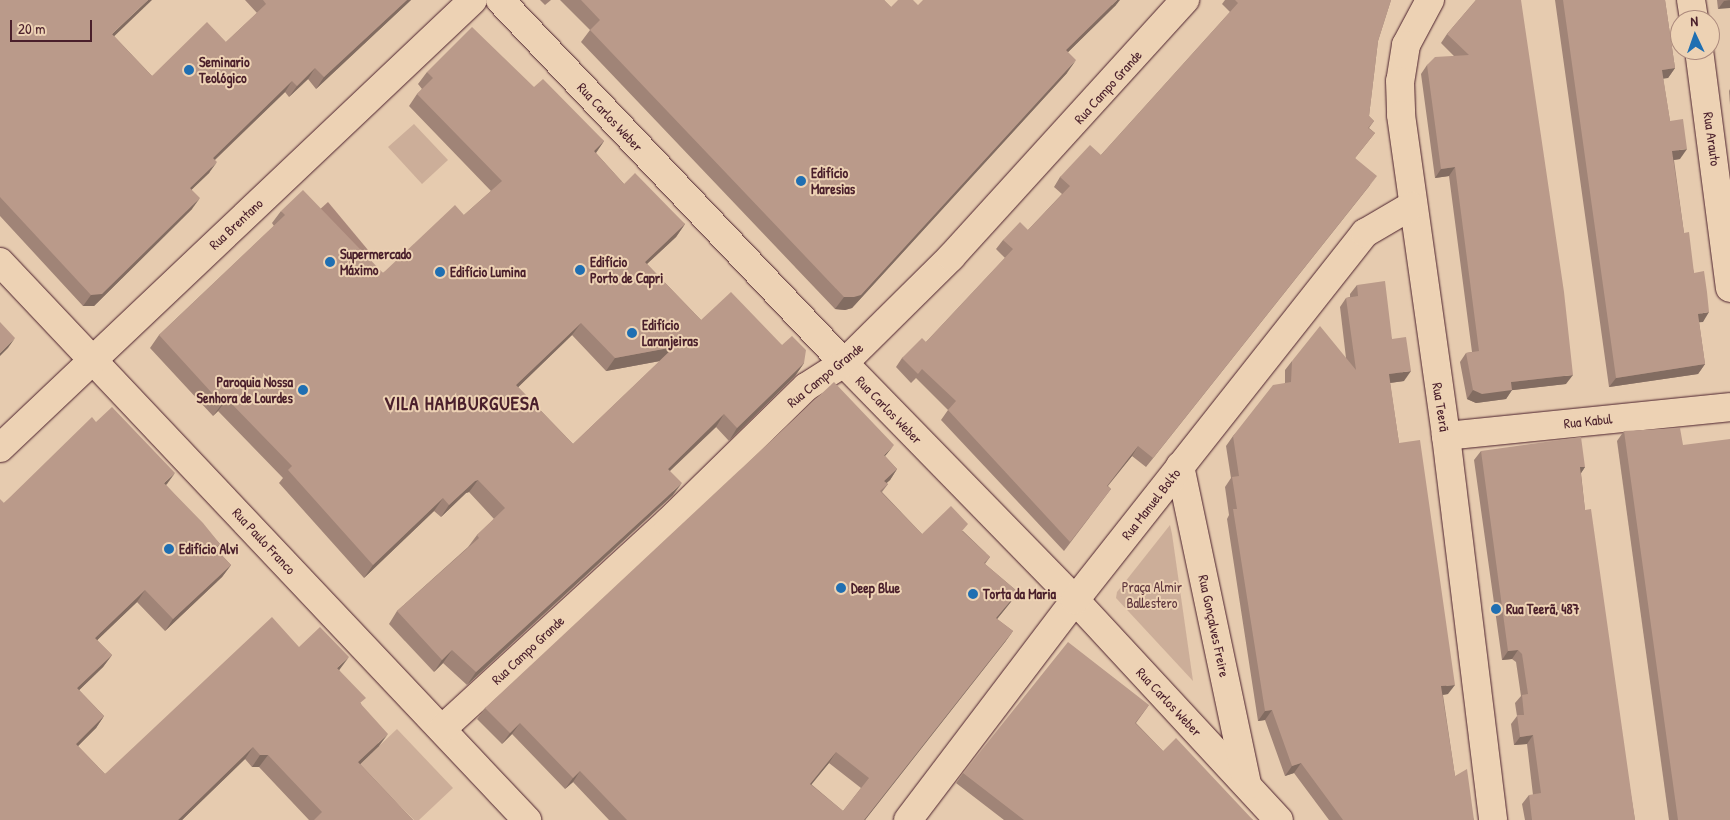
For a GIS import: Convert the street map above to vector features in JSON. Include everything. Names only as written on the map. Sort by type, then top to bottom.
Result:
[{"type":"street","name":"Rua Brentano","points":[[0,448],[473,0]]},
{"type":"street","name":"Rua Carlos Weber","points":[[500,0],[844,363],[1075,600],[1279,820]]},
{"type":"street","name":"Rua Campo Grande","points":[[442,729],[668,522],[806,387],[844,363],[951,257],[1186,0]]},
{"type":"street","name":"Rua Teerã","points":[[1430,0],[1406,45],[1400,80],[1411,206],[1446,436],[1493,820]]},
{"type":"street","name":"Rua Arauto","points":[[1701,60],[1722,156],[1730,288]]},
{"type":"street","name":"Rua Manuel Bolto","points":[[908,820],[1075,600],[1365,233],[1411,206]]},
{"type":"street","name":"Rua Paulo Franco","points":[[0,262],[528,820]]},
{"type":"street","name":"Rua Kabul","points":[[1446,436],[1730,407]]},
{"type":"street","name":"Rua Gonçalves Freire","points":[[1180,466],[1247,787]]},
{"type":"green space","points":[[414,124],[448,160],[422,184],[388,147]]},
{"type":"green space","name":"Praça Almir Ballestero","points":[[1170,525],[1193,681],[1116,598],[1117,592]]},
{"type":"green space","points":[[397,729],[453,788],[419,820],[414,820],[359,765]]},
{"type":"shaded area","points":[[328,202],[373,256],[364,264],[317,212]]},
{"type":"building","points":[[0,0],[148,0],[112,34],[152,76],[207,22],[226,42],[266,4],[263,0],[407,0],[324,77],[315,68],[297,86],[292,81],[213,158],[217,162],[190,188],[200,198],[102,294],[91,295],[0,197]]},
{"type":"building","points":[[581,0],[884,0],[891,7],[898,0],[913,0],[918,5],[923,0],[1117,0],[1066,50],[1076,60],[861,295],[844,297],[590,30],[600,20]]},
{"type":"building","points":[[1235,0],[1391,0],[1378,41],[1369,116],[1374,121],[1368,128],[1375,133],[1355,158],[1377,176],[1153,458],[1138,446],[1107,486],[1111,489],[1070,542],[948,410],[956,401],[922,369],[918,374],[902,358],[922,338],[926,342],[1013,249],[1003,240],[1020,222],[1028,230],[1070,186],[1060,177],[1090,145],[1101,155],[1238,3]]},
{"type":"building","points":[[1476,0],[1521,0],[1564,292],[1573,375],[1511,382],[1512,390],[1482,394],[1473,390],[1466,353],[1479,351],[1455,167],[1441,169],[1427,65],[1435,57],[1469,55],[1447,34]]},
{"type":"building","points":[[1563,0],[1665,0],[1670,34],[1670,60],[1674,60],[1675,68],[1662,70],[1670,121],[1683,119],[1687,149],[1672,151],[1684,233],[1689,232],[1694,273],[1704,271],[1709,312],[1698,314],[1705,364],[1616,378]]},
{"type":"building","points":[[472,27],[534,87],[543,79],[604,141],[594,151],[624,184],[635,173],[685,224],[645,262],[701,320],[731,292],[782,345],[792,336],[806,350],[804,363],[737,428],[724,414],[668,469],[682,483],[476,672],[452,650],[442,660],[397,611],[479,538],[477,535],[505,508],[478,480],[475,481],[449,505],[443,498],[373,565],[288,470],[292,466],[227,399],[222,404],[159,335],[285,215],[281,211],[303,190],[383,273],[455,205],[464,215],[502,181],[417,94],[433,78],[427,72]],"holes":[[[581,323],[615,358],[674,347],[573,444],[516,385]]]},
{"type":"building","points":[[1385,281],[1392,339],[1406,337],[1411,371],[1389,374],[1399,443],[1420,440],[1455,685],[1441,686],[1455,776],[1467,769],[1474,820],[1343,820],[1301,763],[1292,766],[1272,710],[1265,711],[1233,509],[1237,509],[1232,477],[1239,476],[1233,436],[1273,385],[1291,382],[1292,361],[1320,326],[1356,370],[1346,298],[1358,296],[1357,285]]},
{"type":"building","points":[[0,322],[15,338],[0,353]]},
{"type":"building","points":[[834,382],[894,445],[884,455],[897,469],[884,481],[888,484],[880,491],[922,534],[951,506],[968,524],[962,531],[990,557],[984,563],[1018,592],[996,618],[1013,631],[864,820],[627,820],[580,771],[573,778],[520,723],[510,733],[485,708]],"holes":[[[836,752],[869,778],[843,811],[810,784]]]},
{"type":"building","points":[[112,407],[175,473],[164,483],[203,523],[220,544],[215,548],[231,565],[173,619],[145,590],[95,638],[112,655],[77,688],[104,716],[76,744],[105,774],[272,617],[299,647],[320,627],[349,657],[337,668],[366,698],[360,703],[388,734],[358,762],[413,820],[314,820],[322,812],[268,755],[260,755],[253,747],[178,820],[0,820],[0,499],[4,503],[92,417],[96,422]]},
{"type":"building","points":[[1680,428],[1683,445],[1730,439],[1730,820],[1678,820],[1624,431]]},
{"type":"building","points":[[1581,437],[1585,467],[1580,467],[1585,510],[1591,509],[1635,820],[1532,820],[1529,795],[1541,793],[1533,735],[1520,737],[1517,715],[1524,715],[1522,695],[1528,694],[1522,654],[1518,650],[1508,651],[1481,451]]},
{"type":"building","points":[[1068,642],[1149,705],[1135,723],[1163,751],[1176,738],[1253,820],[1024,820],[963,773]]},
{"type":"place","name":"Seminario Teológico","points":[[189,70]]},
{"type":"place","name":"Edifício Maresias","points":[[801,181]]},
{"type":"place","name":"Supermercado Máximo","points":[[330,262]]},
{"type":"place","name":"Edifício Porto de Capri","points":[[580,270]]},
{"type":"place","name":"Edifício Lumina","points":[[440,272]]},
{"type":"place","name":"Edifício Laranjeiras","points":[[632,333]]},
{"type":"place","name":"Paroquia Nossa Senhora de Lourdes","points":[[303,390]]},
{"type":"place","name":"Edifício Alvi","points":[[169,549]]},
{"type":"place","name":"Deep Blue","points":[[841,588]]},
{"type":"place","name":"Torta da Maria","points":[[973,594]]},
{"type":"place","name":"Rua Teerã, 487","points":[[1496,609]]},
{"type":"district","name":"VILA HAMBURGUESA","points":[[462,404]]}]
